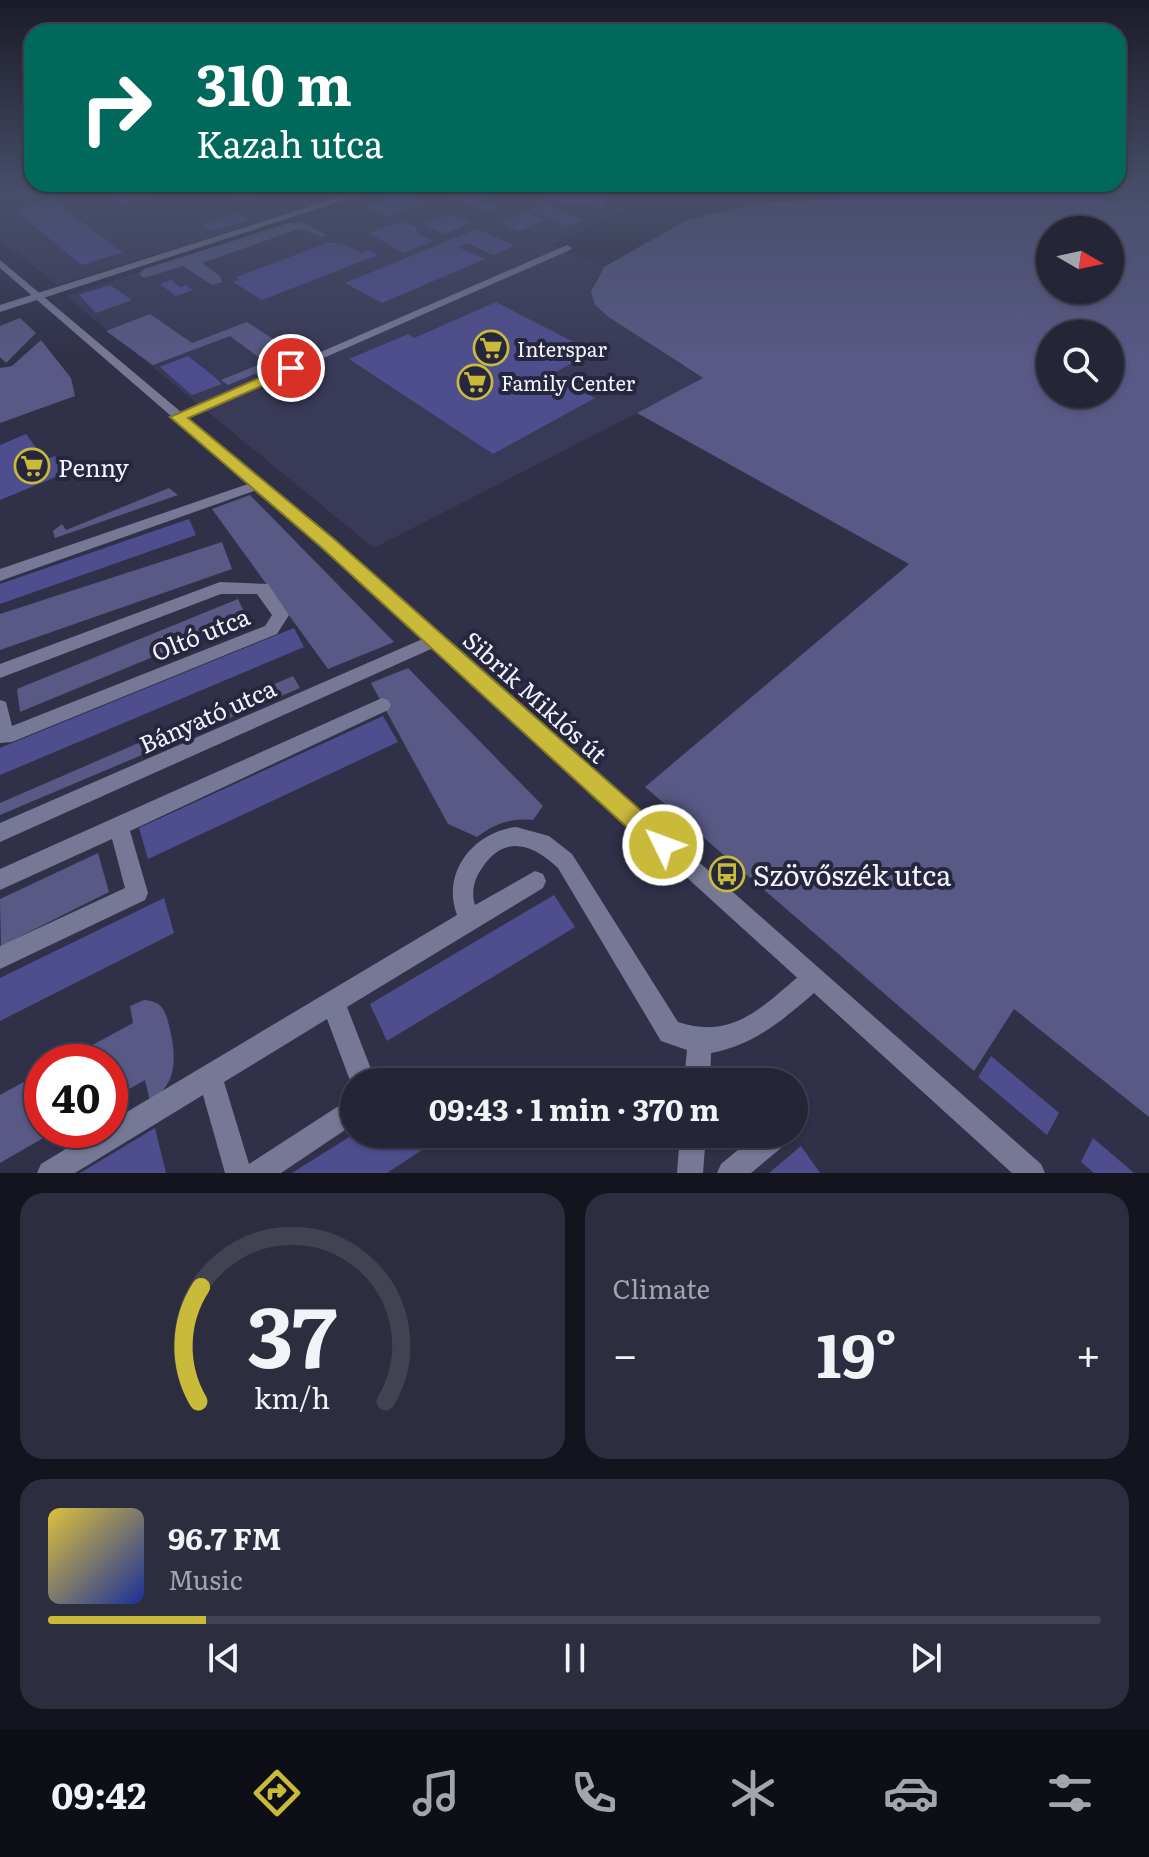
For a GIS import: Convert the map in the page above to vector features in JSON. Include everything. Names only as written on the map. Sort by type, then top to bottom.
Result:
[{"type":"street","points":[[0,309],[197,246]]},
{"type":"street","points":[[177,417],[567,248]]},
{"type":"street","name":"Sibrik Miklós út","points":[[0,263],[327,543],[1032,1173]]},
{"type":"street","points":[[0,575],[257,485]]},
{"type":"street","name":"Oltó utca","points":[[0,671],[220,588],[262,588],[281,615],[271,630],[5,737],[0,707]]},
{"type":"street","name":"Bányató utca","points":[[0,833],[434,640]]},
{"type":"street","points":[[0,880],[382,705]]},
{"type":"street","points":[[0,958],[137,893],[119,826]]},
{"type":"street","points":[[470,920],[462,895],[468,871],[477,854],[490,843],[506,836],[523,834],[552,847],[565,861],[670,1032],[700,1042],[722,1041],[743,1034],[813,979]]},
{"type":"street","points":[[50,1173],[211,1079],[535,881]]},
{"type":"street","points":[[333,1002],[358,1068]]},
{"type":"street","points":[[698,1068],[700,1042]]},
{"type":"street","points":[[211,1079],[238,1173]]},
{"type":"street","points":[[258,1173],[340,1118]]},
{"type":"street","points":[[690,1173],[692,1148]]},
{"type":"street","points":[[730,1173],[761,1148]]},
{"type":"shaded area","points":[[8,246],[183,246],[57,285]]},
{"type":"shaded area","points":[[217,246],[251,246],[202,263],[220,276],[222,282],[212,285],[183,266],[144,278],[139,274],[144,269]]},
{"type":"shaded area","points":[[220,246],[553,246],[604,267],[595,281],[610,318],[703,379],[374,548],[66,296]]},
{"type":"shaded area","points":[[642,246],[1036,246],[1036,304],[1124,304],[1124,246],[1149,246],[1149,1117],[1014,1009],[974,1071],[645,787],[909,564],[637,413],[703,378],[610,318],[595,305],[591,292],[604,267]]},
{"type":"shaded area","points":[[150,314],[192,343],[247,322],[299,356],[228,385],[221,380],[265,362],[230,336],[153,365],[106,331]]},
{"type":"shaded area","points":[[20,318],[36,333],[6,363],[0,357],[0,326]]},
{"type":"shaded area","points":[[41,340],[71,378],[75,396],[0,423],[0,368],[12,366]]},
{"type":"shaded area","points":[[169,488],[178,495],[55,538],[53,531],[62,524],[66,530]]},
{"type":"shaded area","points":[[250,495],[394,642],[328,669],[212,509]]},
{"type":"shaded area","points":[[222,542],[232,569],[0,650],[0,614]]},
{"type":"shaded area","points":[[238,599],[247,618],[20,712],[17,689]]},
{"type":"shaded area","points":[[408,668],[543,806],[533,820],[504,822],[477,837],[448,824],[371,683]]},
{"type":"shaded area","points":[[293,676],[300,688],[0,815],[0,803]]},
{"type":"shaded area","points":[[98,853],[109,892],[1,946],[0,899]]},
{"type":"shaded area","points":[[144,1000],[160,1005],[170,1029],[173,1069],[166,1087],[150,1101],[145,1080],[128,1090],[128,1044],[94,1044],[133,1023],[130,1006]]},
{"type":"shaded area","points":[[24,1082],[26,1148],[0,1163],[0,1095]]},
{"type":"building","points":[[58,246],[115,246],[123,252],[82,265]]},
{"type":"building","points":[[320,246],[346,246],[361,253],[368,250],[378,255],[262,300],[233,282],[240,279],[236,277]]},
{"type":"building","points":[[391,246],[422,246],[404,253]]},
{"type":"building","points":[[436,246],[461,246],[458,247],[485,259],[382,303],[345,283]]},
{"type":"building","points":[[473,246],[515,246],[493,255]]},
{"type":"building","points":[[171,280],[180,287],[186,285],[193,290],[176,296],[160,284]]},
{"type":"building","points":[[110,285],[132,300],[96,313],[79,295]]},
{"type":"building","name":"Family Center","points":[[496,302],[593,352],[552,374],[595,398],[493,454],[349,359],[408,334],[414,338]]},
{"type":"building","points":[[188,356],[222,384],[192,395],[160,367]]},
{"type":"building","name":"Penny","points":[[26,434],[45,460],[55,456],[68,472],[0,500],[0,445]]},
{"type":"building","points":[[189,519],[196,535],[0,604],[0,584]]},
{"type":"building","points":[[294,628],[304,647],[0,775],[0,748]]},
{"type":"building","points":[[383,716],[398,742],[148,859],[139,828]]},
{"type":"building","points":[[554,895],[575,927],[387,1041],[370,1004]]},
{"type":"building","points":[[164,898],[174,933],[0,1021],[0,978]]},
{"type":"building","points":[[991,1056],[1059,1113],[1047,1135],[978,1077]]},
{"type":"building","points":[[155,1128],[166,1173],[80,1173],[122,1148],[128,1148],[128,1144]]},
{"type":"building","points":[[1093,1138],[1134,1173],[1094,1173],[1081,1162]]},
{"type":"building","points":[[340,1143],[340,1148],[425,1148],[387,1173],[292,1173]]},
{"type":"building","points":[[802,1148],[820,1173],[769,1173]]},
{"type":"place","name":"Interspar","points":[[491,348]]},
{"type":"place","name":"Family Center","points":[[475,382]]},
{"type":"place","name":"Penny","points":[[32,466]]},
{"type":"place","name":"Szövőszék utca","points":[[727,874]]},
{"type":"route","points":[[291,368],[177,417],[327,543],[663,845]]}]
